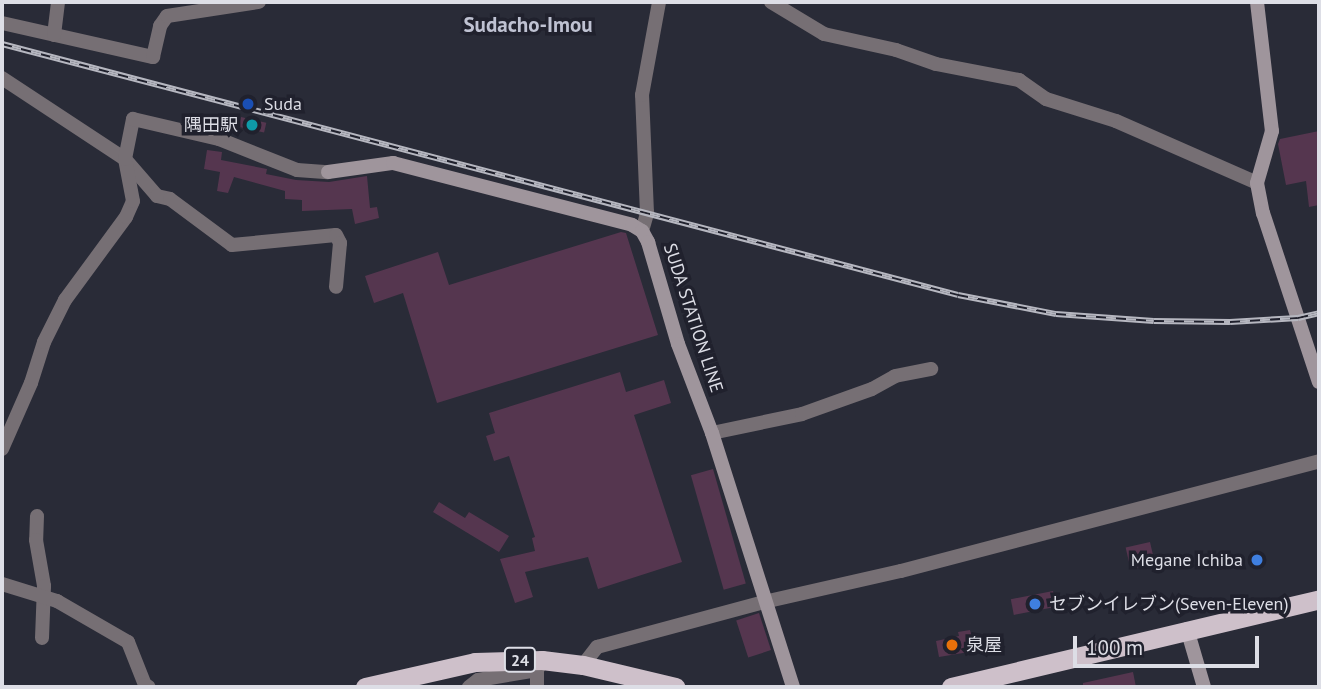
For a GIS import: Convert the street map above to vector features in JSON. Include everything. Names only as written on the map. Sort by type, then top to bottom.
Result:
[{"type":"highway","points":[[951,687],[1319,599]]},
{"type":"highway","name":"24","points":[[365,687],[475,662],[583,665],[676,687]]},
{"type":"main road","points":[[1257,2],[1272,131],[1257,183],[1263,213],[1319,382]]},
{"type":"main road","name":"SUDA STATION LINE","points":[[328,172],[393,163],[608,218],[642,231],[648,242],[671,324],[712,433],[764,603],[793,687]]},
{"type":"main road","points":[[1186,629],[1204,687]]},
{"type":"street","points":[[54,35],[58,2]]},
{"type":"street","points":[[2,23],[153,57],[160,26],[167,16],[252,2]]},
{"type":"street","points":[[642,231],[647,214],[642,95],[659,2]]},
{"type":"street","points":[[771,2],[790,16],[824,34],[896,50],[936,64],[1019,80],[1046,99],[1116,121],[1257,183]]},
{"type":"street","points":[[2,78],[125,159],[157,196],[170,200],[232,245],[336,235],[340,243],[336,287]]},
{"type":"street","points":[[2,449],[31,383],[44,342],[65,300],[126,216],[133,201],[125,159],[133,119],[219,139],[297,170],[328,172]]},
{"type":"street","points":[[712,433],[802,414],[872,389],[895,376],[931,369]]},
{"type":"street","points":[[583,665],[597,646],[901,571],[1319,461]]},
{"type":"street","points":[[37,516],[36,540],[44,597],[42,638]]},
{"type":"street","points":[[2,584],[57,601],[128,642],[145,685],[149,687]]},
{"type":"street","points":[[469,687],[478,680],[539,665],[537,687]]},
{"type":"building","name":"隅田駅","points":[[241,117],[266,123],[264,133],[239,127]]},
{"type":"building","points":[[1319,131],[1319,205],[1309,207],[1306,181],[1286,185],[1278,144],[1280,139]]},
{"type":"building","points":[[207,150],[222,152],[221,160],[267,169],[266,174],[296,180],[329,182],[367,176],[370,208],[377,207],[379,218],[355,224],[352,209],[302,211],[302,200],[285,199],[285,191],[234,177],[228,193],[217,191],[220,172],[204,169]]},
{"type":"building","points":[[621,232],[626,233],[658,335],[437,403],[403,293],[374,303],[365,276],[438,252],[449,285]]},
{"type":"building","points":[[620,372],[626,392],[664,380],[671,403],[634,415],[682,562],[598,589],[588,557],[525,572],[533,597],[515,603],[500,559],[535,551],[532,538],[535,537],[509,456],[494,461],[486,436],[495,433],[489,413]]},
{"type":"building","points":[[713,469],[746,583],[724,590],[691,475]]},
{"type":"building","points":[[439,502],[465,518],[469,512],[509,536],[499,552],[433,512]]},
{"type":"building","points":[[1150,542],[1155,563],[1131,569],[1126,548]]},
{"type":"building","points":[[1053,591],[1056,607],[1014,615],[1011,599]]},
{"type":"building","points":[[759,613],[771,650],[748,658],[736,620]]},
{"type":"building","points":[[970,630],[975,651],[939,657],[936,641],[959,636],[958,632]]},
{"type":"building","points":[[1133,672],[1136,687],[1083,687],[1083,683]]},
{"type":"railway","points":[[2,44],[958,295],[1056,314],[1154,321],[1230,322],[1298,318],[1319,313]]},
{"type":"place","name":"Suda","points":[[248,104]]},
{"type":"place","name":"隅田駅","points":[[252,125]]},
{"type":"place","name":"Megane Ichiba","points":[[1257,560]]},
{"type":"place","name":"セブンイレブン(Seven-Eleven)","points":[[1035,604]]},
{"type":"place","name":"泉屋","points":[[952,645]]},
{"type":"district","name":"Sudacho-Imou","points":[[528,25]]}]
